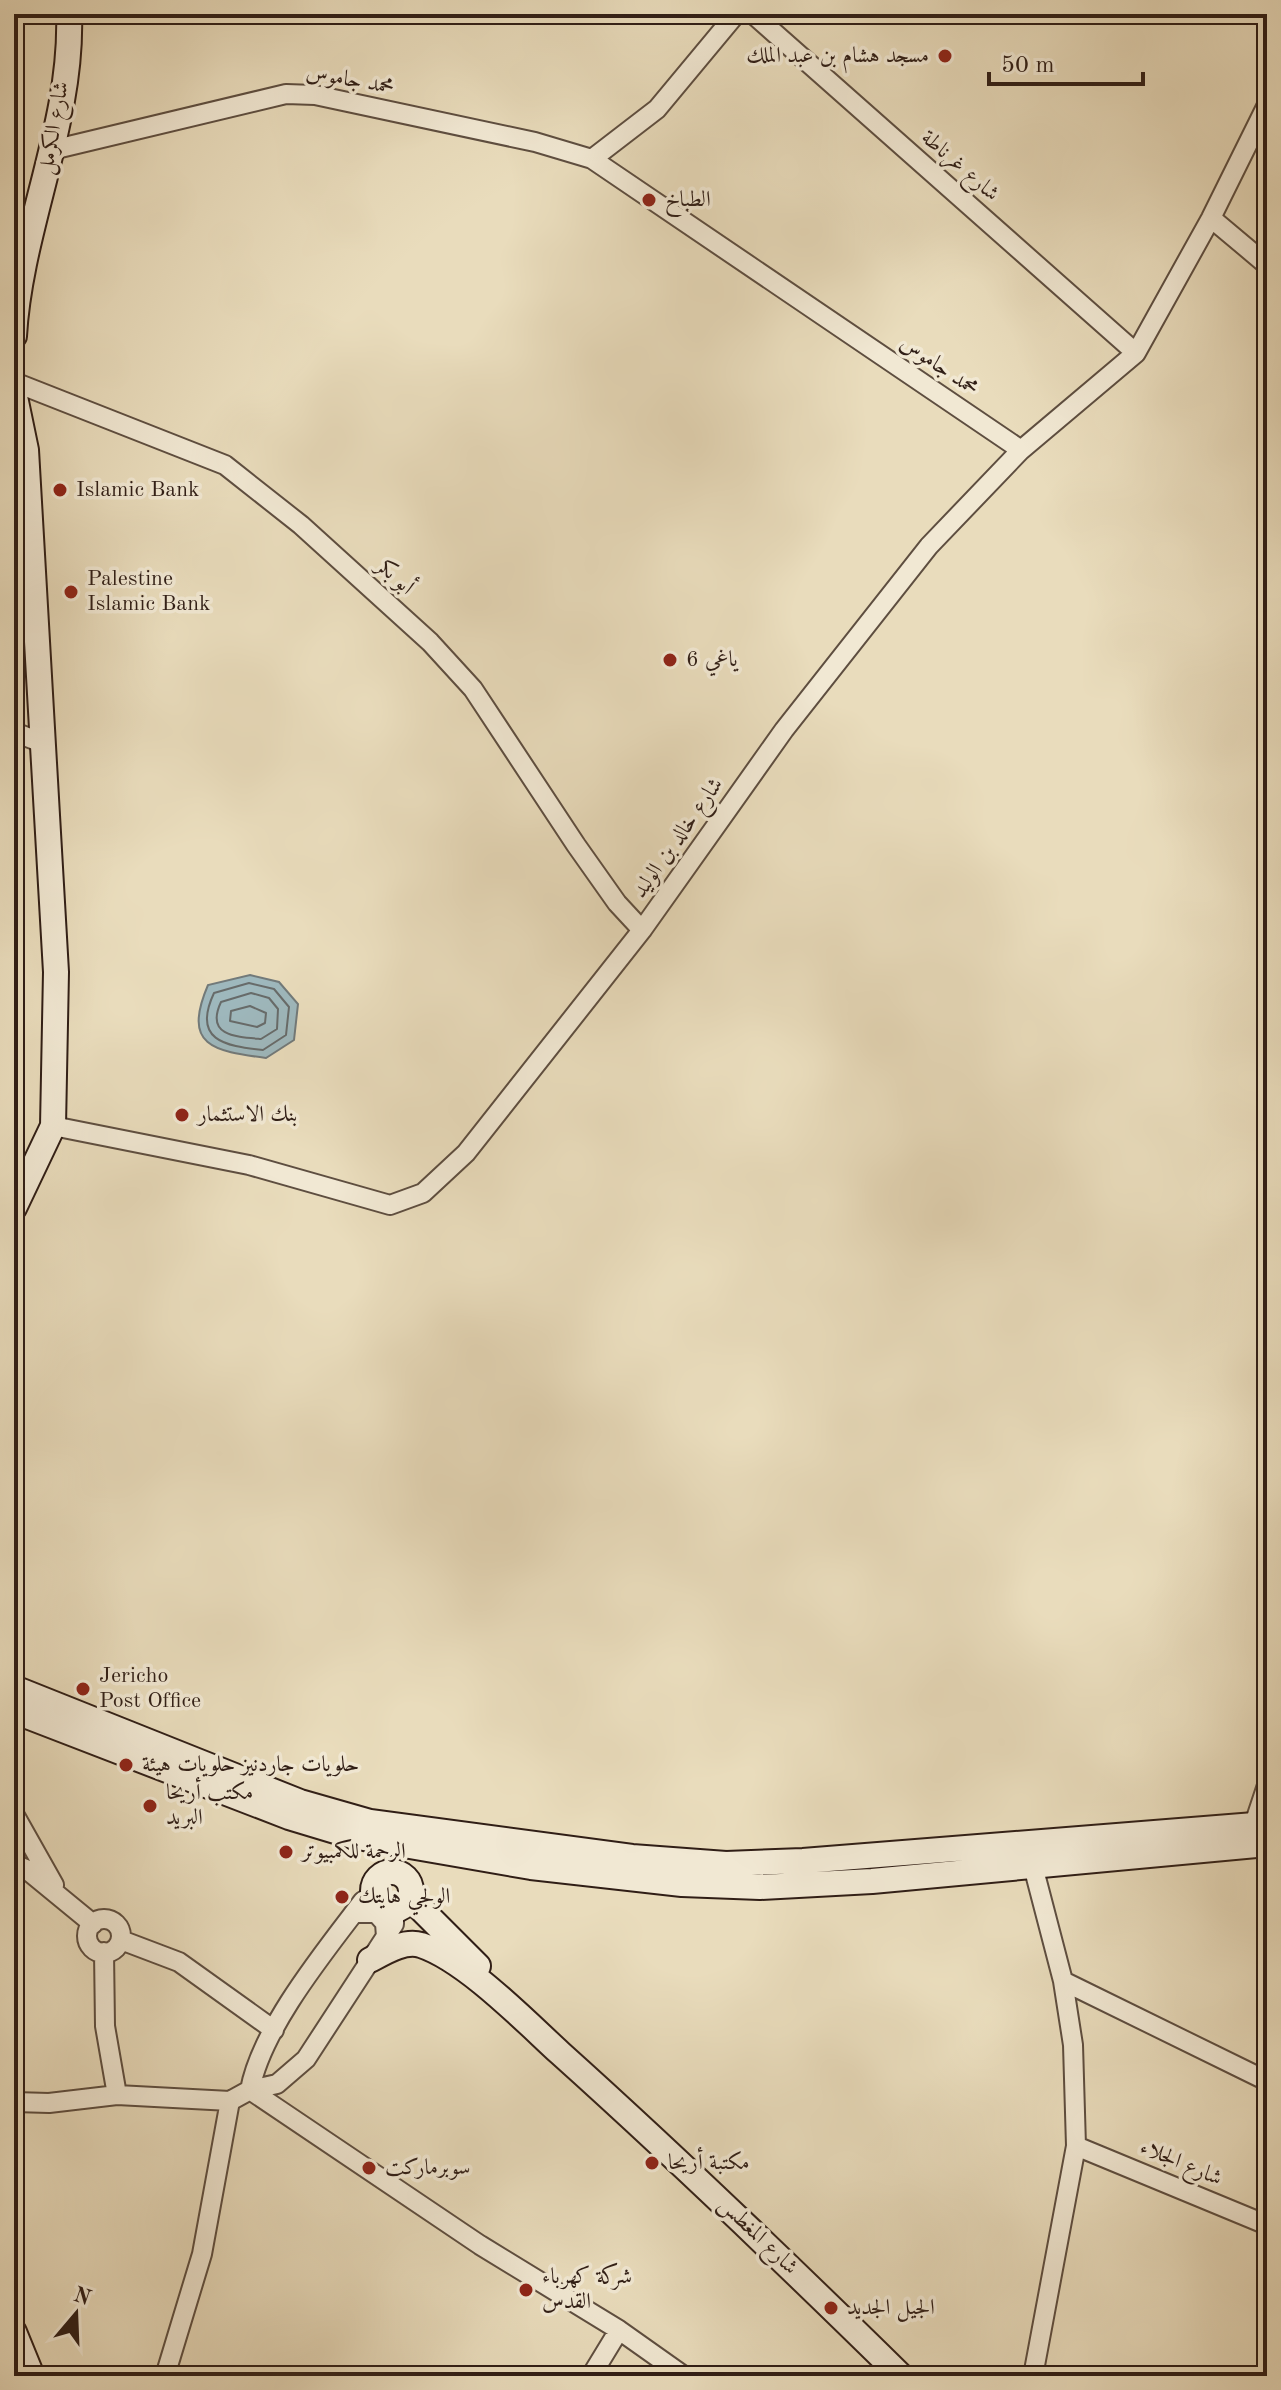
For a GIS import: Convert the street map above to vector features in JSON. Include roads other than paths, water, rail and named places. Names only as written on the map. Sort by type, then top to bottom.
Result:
[{"type":"main road","name":"شارع الكرمل","points":[[14,336],[16,306],[52,150],[69,14]]},
{"type":"main road","points":[[14,392],[26,450],[40,742],[56,972],[53,1126],[14,1208]]},
{"type":"main road","points":[[14,1688],[300,1802],[400,1836],[726,1864],[803,1861],[1258,1825]]},
{"type":"main road","points":[[14,1711],[289,1817],[400,1836],[531,1867],[682,1884],[760,1887],[1267,1844]]},
{"type":"main road","points":[[370,1960],[410,1944],[394,1903],[408,1880],[394,1872],[400,1836]]},
{"type":"main road","name":"شارع المغطس","points":[[394,1903],[479,1967],[505,2004]]},
{"type":"main road","name":"شارع المغطس","points":[[410,1944],[438,1952],[505,2004],[688,2167],[901,2376]]},
{"type":"main road","points":[[14,2332],[32,2376]]},
{"type":"street","points":[[592,159],[657,109],[736,14]]},
{"type":"street","name":"شارع غرناطة","points":[[753,14],[1136,353]]},
{"type":"street","name":"محمد جاموس","points":[[52,150],[286,94],[315,95],[535,142],[592,159],[1021,450]]},
{"type":"street","name":"شارع خالد بن الوليد","points":[[53,1126],[249,1165],[390,1205],[423,1193],[466,1153],[642,930],[784,730],[929,546],[1021,450],[1136,353],[1211,218],[1267,105]]},
{"type":"street","points":[[1211,218],[1267,265]]},
{"type":"street","name":"أبو بكر","points":[[14,382],[225,465],[323,544],[430,642],[473,689],[576,845],[617,903],[642,930]]},
{"type":"street","points":[[14,732],[40,742]]},
{"type":"street","points":[[14,1814],[63,1900]]},
{"type":"street","points":[[14,1864],[26,1869],[93,1924]]},
{"type":"street","points":[[1033,1866],[1063,1981],[1073,2045],[1076,2146],[1033,2376]]},
{"type":"street","points":[[14,2102],[49,2103],[117,2095],[230,2101],[250,2090],[277,2084],[306,2059],[386,1937],[394,1924],[394,1903],[363,1901],[274,2030],[255,2063],[250,2090]]},
{"type":"street","points":[[354,1913],[376,1913],[385,1923],[386,1937]]},
{"type":"street","points":[[102,1919],[113,1921],[120,1929],[121,1940],[115,1949],[104,1952],[90,1944],[88,1934],[93,1924],[102,1919]]},
{"type":"street","points":[[121,1940],[179,1962],[274,2030]]},
{"type":"street","points":[[104,1952],[105,2026],[117,2095]]},
{"type":"street","points":[[1063,1981],[1267,2081]]},
{"type":"street","points":[[250,2090],[480,2245],[619,2330],[684,2376]]},
{"type":"street","points":[[165,2376],[202,2254],[230,2101]]},
{"type":"street","name":"شارع الجلاء","points":[[1076,2146],[1267,2225]]},
{"type":"street","points":[[591,2376],[619,2330]]},
{"type":"lane","points":[[1258,1825],[1267,1771]]},
{"type":"water","points":[[250,975],[279,982],[298,1004],[294,1040],[266,1058],[218,1048],[207,1042],[201,1033],[201,1005],[208,985]]},
{"type":"place","name":"مسجد هشام بن عبد الملك","points":[[945,56]]},
{"type":"place","name":"الطباخ","points":[[649,200]]},
{"type":"place","name":"Islamic Bank","points":[[60,490]]},
{"type":"place","name":"Palestine Islamic Bank","points":[[71,592]]},
{"type":"place","name":"ياغي 6","points":[[670,660]]},
{"type":"place","name":"بنك الاستثمار","points":[[182,1115]]},
{"type":"place","name":"Jericho Post Office","points":[[83,1689]]},
{"type":"place","name":"حلويات جاردنيز حلويات هيئة","points":[[126,1765]]},
{"type":"place","name":"مكتب أريحا البريد","points":[[150,1806]]},
{"type":"place","name":"الرحمة للكمبيوتر","points":[[286,1852]]},
{"type":"place","name":"الولجي هايتك","points":[[342,1897]]},
{"type":"place","name":"مكتبة أريحا","points":[[652,2163]]},
{"type":"place","name":"سوبرماركت","points":[[369,2168]]},
{"type":"place","name":"شركة كهرباء القدس","points":[[526,2290]]},
{"type":"place","name":"الجيل الجديد","points":[[831,2308]]}]
